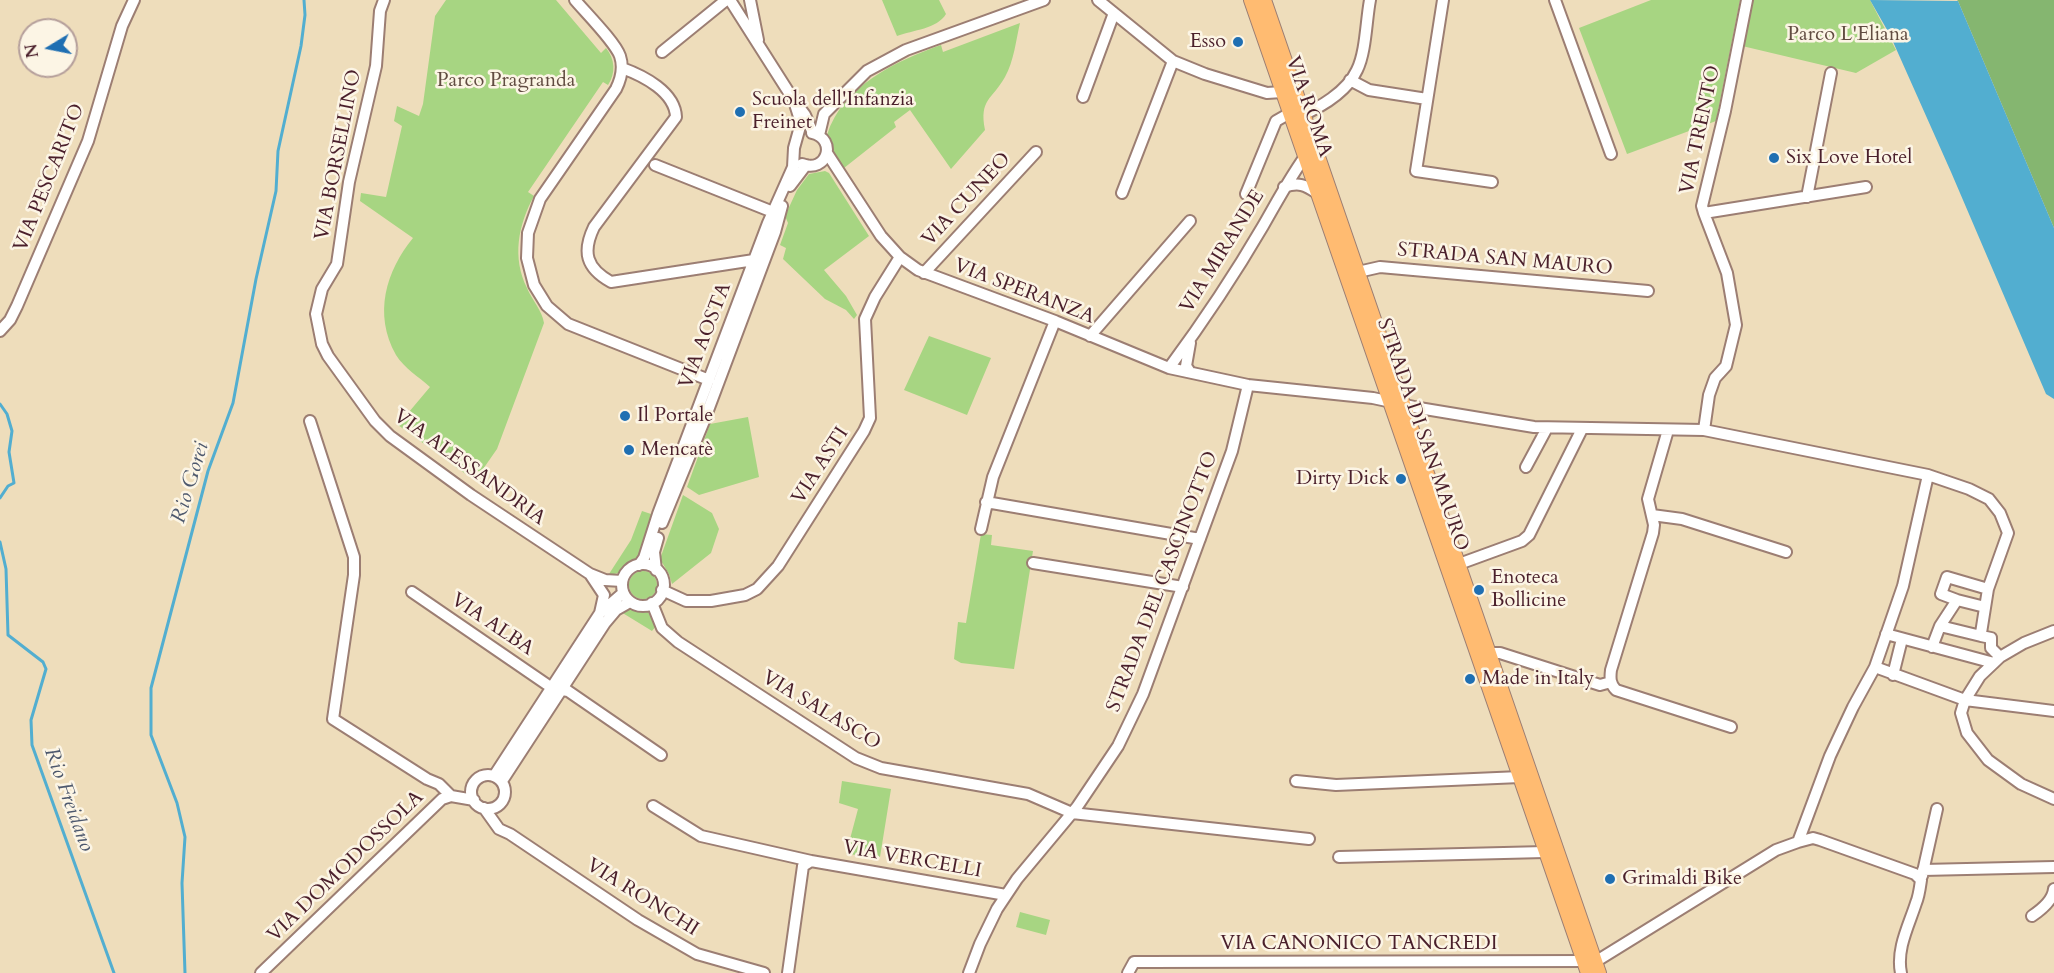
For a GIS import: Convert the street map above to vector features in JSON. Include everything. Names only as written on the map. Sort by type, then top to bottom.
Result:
[{"type":"main road","name":"VIA ROMA","points":[[1251,0],[1282,92],[1314,145],[1335,224]]},
{"type":"main road","name":"VIA ROMA","points":[[1264,0],[1305,157],[1317,193],[1335,224]]},
{"type":"main road","name":"STRADA DI SAN MAURO","points":[[1335,224],[1358,272],[1405,405],[1459,564],[1520,777],[1545,852],[1591,968]]},
{"type":"main road","name":"STRADA DI SAN MAURO","points":[[1335,224],[1389,402],[1484,655],[1591,968]]},
{"type":"street","name":"VIA PESCARITO","points":[[0,331],[14,313],[88,141],[122,26],[134,0]]},
{"type":"street","name":"VIA BORSELLINO","points":[[316,314],[322,289],[337,264],[349,182],[376,66],[380,11],[384,0]]},
{"type":"street","points":[[575,0],[616,49],[622,68],[616,89],[540,200],[528,232],[527,258],[534,285],[547,306],[568,324],[709,380]]},
{"type":"street","points":[[662,52],[728,0],[816,134],[826,142],[828,159],[817,165],[806,165],[799,161],[795,154],[801,123],[794,102]]},
{"type":"street","points":[[750,0],[760,46]]},
{"type":"street","points":[[816,134],[824,114],[867,71],[906,50],[1044,0]]},
{"type":"street","points":[[1098,0],[1173,61],[1205,74],[1267,93],[1282,92]]},
{"type":"street","points":[[1246,194],[1276,121],[1325,102],[1356,72],[1370,0]]},
{"type":"street","points":[[1443,0],[1416,171],[1492,182]]},
{"type":"street","points":[[1555,0],[1611,154]]},
{"type":"street","name":"VIA TRENTO","points":[[1747,0],[1725,111],[1702,206],[1704,213],[1866,187]]},
{"type":"street","points":[[1083,97],[1114,13]]},
{"type":"street","points":[[1122,193],[1173,61]]},
{"type":"street","points":[[622,68],[648,79],[675,108],[676,117],[594,227],[588,239],[587,256],[593,271],[610,282],[753,260]]},
{"type":"street","points":[[1807,197],[1831,73]]},
{"type":"street","points":[[1350,80],[1369,90],[1427,99]]},
{"type":"street","points":[[798,139],[803,135],[816,134]]},
{"type":"street","name":"VIA MIRANDE","points":[[1169,368],[1263,226],[1284,187],[1314,145]]},
{"type":"street","name":"VIA CUNEO","points":[[924,273],[1036,152]]},
{"type":"street","name":"VIA AOSTA","points":[[639,565],[644,558],[654,524],[688,448],[775,232],[776,213],[793,167],[795,154]]},
{"type":"street","name":"VIA SPERANZA","points":[[828,159],[881,236],[900,257],[924,273],[1055,321],[1169,368],[1248,385],[1373,398],[1547,428],[1704,430],[1928,475],[1969,489],[1989,499],[2000,513],[2008,533],[1988,589],[1981,636]]},
{"type":"street","points":[[655,165],[776,213]]},
{"type":"street","name":"VIA AOSTA","points":[[656,570],[654,552],[660,528],[709,380],[753,260],[789,187],[806,165]]},
{"type":"street","name":"VIA MIRANDE","points":[[1284,187],[1296,183],[1317,193]]},
{"type":"street","points":[[1704,213],[1727,273],[1736,325],[1726,366],[1715,378],[1709,395],[1704,430]]},
{"type":"street","points":[[1090,336],[1190,221]]},
{"type":"street","name":"VIA ASTI","points":[[662,590],[686,601],[711,601],[745,595],[757,589],[778,566],[870,418],[865,319],[875,297],[900,257]]},
{"type":"street","name":"STRADA SAN MAURO","points":[[1358,272],[1390,267],[1648,291]]},
{"type":"street","name":"VIA ALESSANDRIA","points":[[316,314],[322,344],[328,356],[375,421],[390,436],[471,495],[590,574],[625,592]]},
{"type":"street","points":[[981,529],[993,477],[1055,321]]},
{"type":"street","name":"VIA MIRANDE","points":[[1190,372],[1186,366],[1192,336]]},
{"type":"street","name":"STRADA DEL CASCINOTTO","points":[[969,973],[980,944],[1006,895],[1072,813],[1118,746],[1149,680],[1232,451],[1248,385]]},
{"type":"street","points":[[310,421],[354,557],[354,575],[333,719],[427,779],[434,780],[455,796],[473,795]]},
{"type":"street","points":[[1526,466],[1547,428]]},
{"type":"street","name":"STRADA DI SAN MAURO","points":[[1459,564],[1522,541],[1529,535],[1582,429]]},
{"type":"street","points":[[1668,430],[1648,499],[1654,525],[1653,533],[1611,670],[1611,682],[1616,690],[1731,727]]},
{"type":"street","points":[[1798,842],[1830,756],[1875,667],[1903,586],[1928,475]]},
{"type":"street","points":[[986,502],[1200,539]]},
{"type":"street","points":[[1652,515],[1682,519],[1786,552]]},
{"type":"street","points":[[1033,563],[1183,587]]},
{"type":"street","points":[[556,689],[611,615],[622,605],[628,570],[639,565],[651,566],[663,580],[659,597],[643,606],[625,592]]},
{"type":"street","points":[[498,779],[556,689],[600,613],[604,595],[590,574]]},
{"type":"street","points":[[1985,607],[1941,594],[1947,577],[1988,589]]},
{"type":"street","name":"VIA ALBA","points":[[412,592],[556,689]]},
{"type":"street","points":[[600,613],[625,592]]},
{"type":"street","points":[[1932,647],[1940,626],[1957,600]]},
{"type":"street","name":"VIA SALASCO","points":[[652,603],[662,628],[678,642],[856,758],[881,768],[1028,794],[1072,813]]},
{"type":"street","points":[[1940,626],[1991,638],[1991,648],[1997,660]]},
{"type":"street","points":[[2054,631],[2024,643],[1997,660],[1980,676],[1965,700],[1961,712],[1967,733],[1988,760],[2021,784],[2054,799]]},
{"type":"street","points":[[1886,634],[1932,647],[1997,660]]},
{"type":"street","points":[[1893,675],[1902,639]]},
{"type":"street","points":[[1484,655],[1500,653],[1600,685],[1611,682]]},
{"type":"street","points":[[1875,667],[1965,700],[2054,711]]},
{"type":"street","points":[[556,689],[568,691],[661,755]]},
{"type":"street","points":[[498,779],[480,777],[474,784],[473,795],[484,808],[498,806]]},
{"type":"street","points":[[1296,781],[1336,785],[1520,777]]},
{"type":"street","points":[[427,779],[440,801]]},
{"type":"street","points":[[498,779],[505,795],[498,806],[502,821],[510,834]]},
{"type":"street","name":"VIA DOMODOSSOLA","points":[[261,973],[440,801],[455,796]]},
{"type":"street","name":"VIA VERCELLI","points":[[653,806],[701,836],[811,861],[1006,895]]},
{"type":"street","name":"VIA RONCHI","points":[[484,808],[499,829],[510,834],[638,920],[697,954],[764,973]]},
{"type":"street","points":[[1901,973],[1900,962],[1904,934],[1917,901],[1937,809]]},
{"type":"street","points":[[1072,813],[1309,839]]},
{"type":"street","points":[[1591,968],[1776,850],[1813,838],[1922,875],[2054,867]]},
{"type":"street","points":[[1339,857],[1545,852]]},
{"type":"street","points":[[788,973],[803,866],[811,861]]},
{"type":"street","points":[[2032,916],[2054,894],[2054,889]]},
{"type":"street","name":"VIA CANONICO TANCREDI","points":[[1128,973],[1134,963],[1147,962],[1591,968]]},
{"type":"green space","name":"Parco Pragranda","points":[[446,0],[556,0],[601,53],[606,48],[613,66],[608,85],[603,82],[528,192],[534,196],[524,218],[518,253],[522,277],[544,323],[497,449],[481,472],[472,469],[467,475],[398,425],[430,387],[399,360],[389,340],[385,324],[384,309],[390,279],[396,264],[413,238],[360,201],[361,193],[386,197],[402,126],[394,121],[397,106],[419,116],[423,104],[435,16]]},
{"type":"green space","points":[[882,0],[939,0],[946,14],[931,26],[897,36]]},
{"type":"green space","points":[[1651,0],[1740,0],[1716,121],[1627,154],[1579,28]]},
{"type":"green space","name":"Parco L'Eliana","points":[[1747,0],[1870,0],[1896,50],[1856,73],[1738,45]]},
{"type":"green space","points":[[2054,0],[2054,228],[1958,1]]},
{"type":"green space","points":[[1020,23],[1008,71],[985,106],[985,130],[951,169],[910,110],[894,122],[896,127],[844,168],[833,155],[827,135],[834,118],[858,89],[873,78],[906,59],[941,45],[943,52]]},
{"type":"green space","points":[[825,171],[829,173],[869,236],[824,270],[846,296],[857,315],[854,319],[846,310],[825,299],[783,259],[786,248],[780,245],[788,223],[785,216],[797,190],[809,174]]},
{"type":"green space","points":[[929,336],[991,358],[967,415],[904,390]]},
{"type":"green space","points":[[748,417],[759,477],[699,495],[687,487],[710,424]]},
{"type":"green space","points":[[683,495],[712,513],[719,529],[711,553],[672,584],[660,559]]},
{"type":"green space","points":[[642,511],[654,515],[640,559],[621,571],[609,574],[631,540]]},
{"type":"green space","points":[[981,534],[992,535],[991,545],[1033,551],[1014,669],[961,663],[954,659],[958,622],[966,623]]},
{"type":"green space","points":[[643,571],[653,575],[657,585],[653,595],[643,599],[633,595],[629,585],[633,575]]},
{"type":"green space","points":[[629,608],[648,612],[656,626],[652,631],[622,612]]},
{"type":"green space","points":[[620,613],[613,624],[610,622],[617,615]]},
{"type":"green space","points":[[842,781],[891,789],[880,857],[846,854],[858,809],[839,803]]},
{"type":"green space","points":[[1020,912],[1050,920],[1046,935],[1016,927]]},
{"type":"water","points":[[1870,0],[1958,1],[2054,228],[2054,399],[2046,394],[1890,35]]},
{"type":"waterway","name":"Rio Gorei","points":[[185,973],[182,883],[185,837],[177,803],[151,735],[151,688],[208,471],[233,403],[256,279],[276,191],[278,151],[301,46],[305,15],[304,0]]},
{"type":"waterway","name":"Rio Freidano","points":[[0,404],[7,414],[12,431],[9,452],[14,483],[8,486],[0,498]]},
{"type":"waterway","name":"Rio Freidano","points":[[0,542],[6,569],[8,635],[43,662],[46,669],[31,720],[32,745],[114,973]]},
{"type":"place","name":"Esso","points":[[1238,42]]},
{"type":"place","name":"Scuola dell'Infanzia Freinet","points":[[740,112]]},
{"type":"place","name":"Six Love Hotel","points":[[1774,158]]},
{"type":"place","name":"Il Portale","points":[[625,416]]},
{"type":"place","name":"Mencatè","points":[[629,450]]},
{"type":"place","name":"Dirty Dick","points":[[1401,479]]},
{"type":"place","name":"Enoteca Bollicine","points":[[1479,590]]},
{"type":"place","name":"Made in Italy","points":[[1470,679]]},
{"type":"place","name":"Grimaldi Bike","points":[[1610,879]]}]
